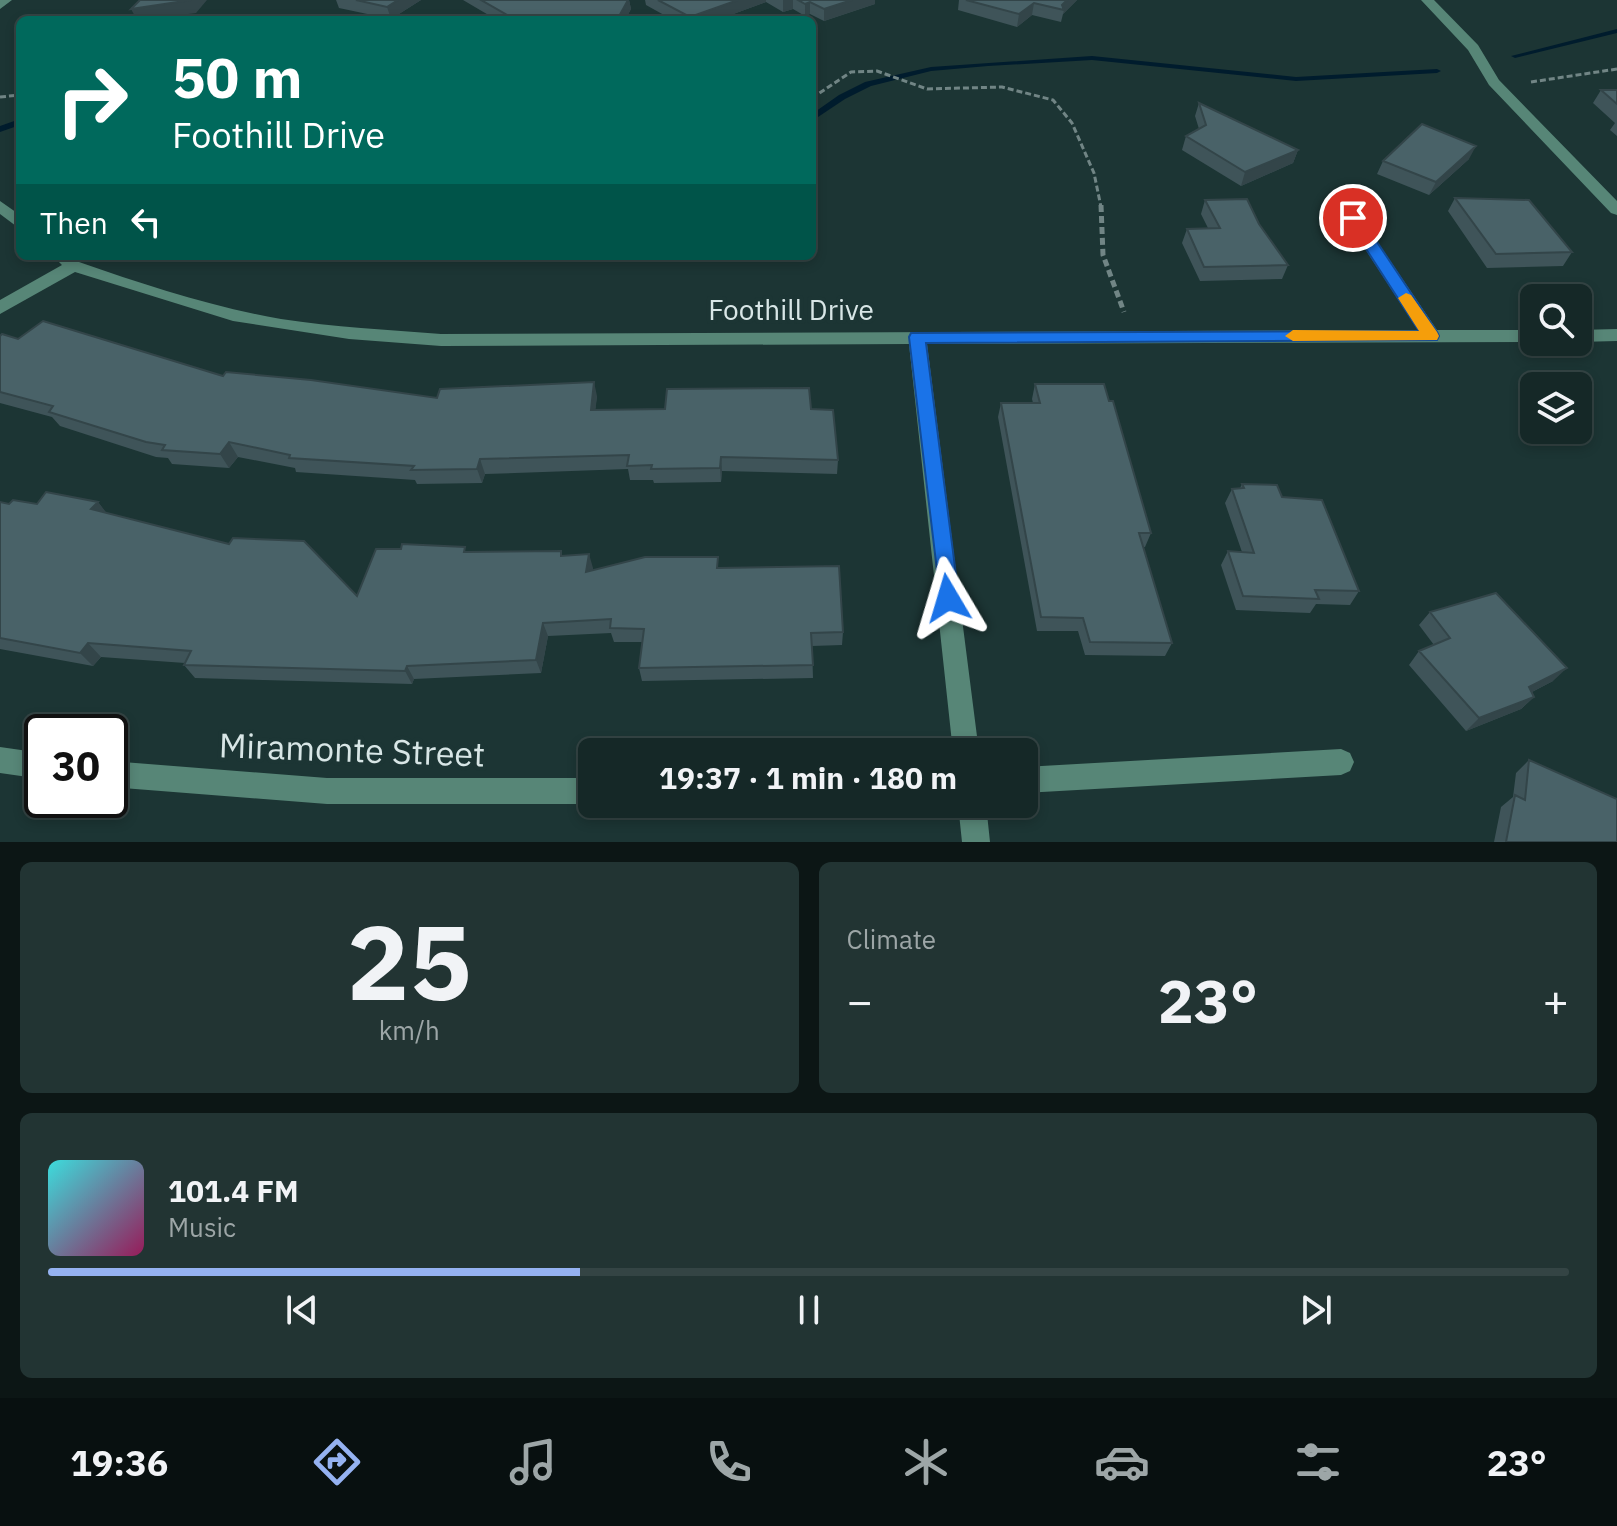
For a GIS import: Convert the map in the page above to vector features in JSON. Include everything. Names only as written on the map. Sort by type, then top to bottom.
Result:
[{"type":"street","points":[[0,5],[6,0]]},
{"type":"street","points":[[1427,0],[1473,48],[1494,82],[1617,210]]},
{"type":"street","points":[[0,206],[16,220]]},
{"type":"street","points":[[1353,218],[1431,336]]},
{"type":"street","points":[[0,308],[67,261]]},
{"type":"street","name":"Foothill Drive","points":[[67,261],[167,299],[260,321],[360,334],[441,340],[1133,335],[1520,336]]},
{"type":"street","points":[[1592,336],[1617,335]]},
{"type":"street","points":[[917,337],[964,738]]},
{"type":"street","points":[[0,760],[24,763]]},
{"type":"street","points":[[1038,779],[1341,762]]},
{"type":"street","name":"Miramonte Street","points":[[128,775],[327,791],[578,791]]},
{"type":"street","points":[[973,818],[976,842]]},
{"type":"path","points":[[1494,82],[1530,82],[1617,69]]},
{"type":"path","points":[[816,95],[851,72],[877,71],[927,89],[1002,87],[1032,92],[1053,100],[1072,123],[1094,173],[1102,210],[1103,255],[1133,335]]},
{"type":"building","points":[[140,0],[191,0],[131,9]]},
{"type":"building","points":[[356,0],[398,0],[387,7]]},
{"type":"building","points":[[481,0],[628,0],[619,16],[509,16]]},
{"type":"building","points":[[658,0],[738,0],[693,16]]},
{"type":"building","points":[[798,0],[852,0],[824,9]]},
{"type":"building","points":[[966,0],[1067,0],[1062,5],[1064,10],[1034,3],[1019,14]]},
{"type":"building","points":[[1601,90],[1617,90],[1617,104]]},
{"type":"building","points":[[1199,103],[1298,150],[1245,172],[1186,136],[1206,125]]},
{"type":"building","points":[[1422,124],[1476,146],[1436,182],[1383,161]]},
{"type":"building","points":[[1455,198],[1529,200],[1572,252],[1496,254]]},
{"type":"building","points":[[1247,199],[1259,224],[1288,265],[1204,267],[1187,229],[1220,228],[1205,200]]},
{"type":"building","points":[[43,321],[223,376],[226,372],[311,380],[437,398],[440,389],[594,382],[591,410],[665,409],[667,389],[809,388],[811,409],[833,410],[838,460],[721,457],[720,468],[651,469],[652,465],[627,466],[629,455],[480,459],[477,469],[411,470],[414,466],[289,458],[290,455],[229,442],[220,454],[162,450],[165,445],[49,412],[53,406],[0,392],[0,336],[18,339]]},
{"type":"building","points":[[1035,384],[1104,384],[1109,401],[1113,401],[1151,533],[1139,533],[1172,643],[1090,642],[1083,618],[1041,617],[1001,403],[1040,403]]},
{"type":"building","points":[[1242,484],[1277,485],[1282,497],[1322,500],[1359,591],[1315,590],[1319,599],[1243,596],[1228,551],[1254,553],[1232,489],[1244,488]]},
{"type":"building","points":[[46,492],[98,502],[91,509],[229,544],[233,538],[304,541],[357,596],[376,549],[401,549],[402,544],[465,547],[464,552],[561,551],[561,556],[589,554],[586,572],[645,557],[718,557],[717,568],[839,566],[843,632],[811,633],[813,665],[639,668],[644,629],[610,628],[611,619],[543,623],[536,660],[407,666],[405,671],[184,665],[191,651],[88,643],[80,653],[0,638],[0,502],[9,504],[13,500],[37,504]]},
{"type":"building","points":[[1496,593],[1567,668],[1529,687],[1534,697],[1479,718],[1419,651],[1450,638],[1430,612]]},
{"type":"building","points":[[1529,760],[1617,799],[1617,842],[1506,842],[1515,795],[1525,800]]},
{"type":"waterway","points":[[1515,56],[1617,31]]},
{"type":"waterway","points":[[816,115],[868,84],[931,69],[988,64],[1092,58],[1296,79],[1437,71]]},
{"type":"waterway","points":[[0,129],[16,123]]},
{"type":"slow traffic","points":[[1293,336],[1431,336],[1406,298]]},
{"type":"route","points":[[948,598],[917,337],[1431,336],[1353,218]]}]
